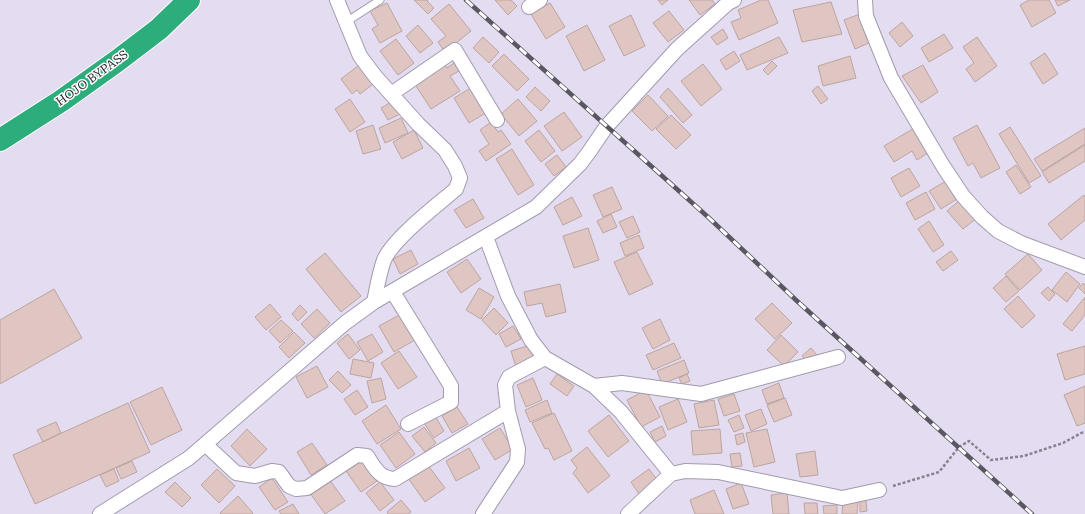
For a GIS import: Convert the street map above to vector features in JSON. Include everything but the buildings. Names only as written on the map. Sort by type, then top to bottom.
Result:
[{"type":"highway","name":"HOJO BYPASS","points":[[0,128],[53,96],[114,54],[154,22],[184,4]]},
{"type":"highway","name":"HOJO BYPASS","points":[[0,140],[55,105],[117,61],[158,29],[184,4]]},
{"type":"street","points":[[337,0],[360,56],[374,76],[418,124],[445,150],[456,166],[460,178],[456,189],[402,236],[390,250],[384,260],[374,302]]},
{"type":"street","points":[[865,0],[866,16],[891,78],[962,196],[998,231],[1021,243],[1085,267]]},
{"type":"street","points":[[100,514],[190,458],[344,323],[374,302],[536,207],[580,164],[606,127],[657,70],[729,1]]},
{"type":"street","points":[[391,94],[455,50],[497,120]]},
{"type":"street","points":[[486,237],[508,296],[531,340],[545,358],[594,386],[621,412],[671,474]]},
{"type":"street","points":[[393,292],[451,386],[451,402],[408,424]]},
{"type":"street","points":[[594,386],[622,383],[701,394],[838,357]]},
{"type":"street","points":[[483,514],[517,462],[518,448],[508,411],[505,385],[509,377],[545,358]]},
{"type":"street","points":[[205,444],[236,473],[255,476],[272,471],[279,472],[289,486],[296,489],[307,488],[357,455],[367,456],[376,469],[386,479],[395,479],[508,411]]},
{"type":"street","points":[[628,514],[671,474],[685,472],[718,472],[842,498],[879,490]]},
{"type":"lane","points":[[346,22],[380,0]]},
{"type":"path","points":[[879,490],[939,472],[959,447],[969,441],[991,460],[1024,456],[1063,443],[1085,431]]},
{"type":"railway","points":[[466,0],[708,217],[797,301],[1032,514]]}]
